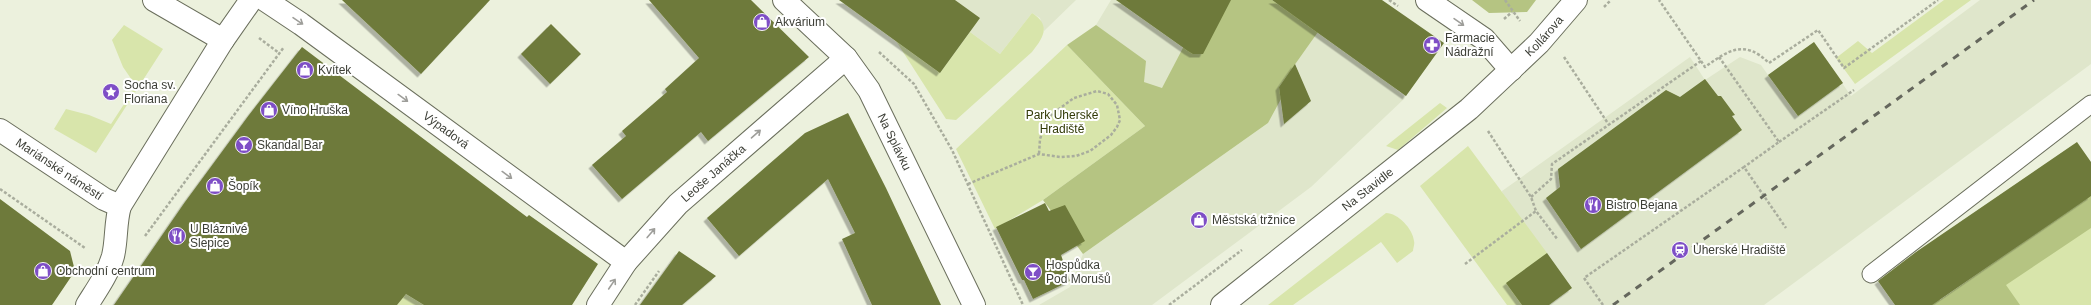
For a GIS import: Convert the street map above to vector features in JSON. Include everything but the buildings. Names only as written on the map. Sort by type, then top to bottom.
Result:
[{"type":"street","points":[[154,0],[223,40]]},
{"type":"street","points":[[87,305],[103,280],[113,254],[116,219],[120,206],[223,40],[251,0]]},
{"type":"street","name":"Výpadová","points":[[265,0],[301,24],[626,262]]},
{"type":"street","name":"Na Splávku","points":[[784,0],[846,58],[869,90],[974,305]]},
{"type":"street","points":[[1427,0],[1484,39],[1511,70]]},
{"type":"street","name":"Kollárova","points":[[1511,70],[1539,43],[1576,0]]},
{"type":"street","name":"Leoše Janáčka","points":[[598,305],[626,262],[657,226],[699,184],[846,58]]},
{"type":"street","name":"Na Stavidle","points":[[1222,305],[1469,109],[1511,70]]},
{"type":"street","name":"Mariánské náměstí","points":[[0,130],[104,199],[120,206]]},
{"type":"lane","points":[[1871,274],[2091,104]]},
{"type":"path","points":[[1389,0],[1401,8]]},
{"type":"path","points":[[1504,0],[1539,43],[1552,55],[1563,56],[1609,125]]},
{"type":"path","points":[[1659,0],[1705,67],[1730,50],[1742,48],[1763,57],[1769,63],[1818,30],[1844,68],[1938,0]]},
{"type":"path","points":[[874,48],[914,84],[952,150],[1023,305]]},
{"type":"path","points":[[1719,57],[1779,142]]},
{"type":"path","points":[[1531,197],[1551,179],[1552,164],[1701,61]]},
{"type":"path","points":[[1603,305],[1584,278],[1854,90]]},
{"type":"path","points":[[968,184],[1039,154],[1060,157],[1076,156],[1090,151],[1111,135],[1117,126],[1120,120],[1117,105],[1108,94],[1097,91],[1074,98],[1052,114],[1046,122],[1040,138],[1039,154]]},
{"type":"path","points":[[1485,127],[1531,197],[1536,211],[1558,240]]},
{"type":"path","points":[[1744,167],[1786,228]]},
{"type":"path","points":[[1465,264],[1536,211]]},
{"type":"path","points":[[1170,305],[1245,248]]},
{"type":"shaded area","points":[[955,0],[1076,0],[1044,31],[1040,18],[1032,13],[1000,54],[970,32],[979,18]]},
{"type":"shaded area","points":[[1111,0],[1231,0],[1180,98],[1144,82],[1096,25]]},
{"type":"shaded area","points":[[1980,0],[2091,0],[2091,64],[1764,305],[1522,305],[1502,191],[1690,57],[1705,80],[1740,57],[1761,65],[1768,75],[1814,42],[1851,96]]},
{"type":"shaded area","name":"Městská tržnice","points":[[1320,29],[1363,56],[1405,98],[1311,187],[1152,305],[1039,305],[1070,287],[1083,254],[1268,123],[1279,87]]},
{"type":"green space","points":[[1208,0],[1272,0],[1318,32],[1279,87],[1281,99],[1268,123],[1083,254],[1043,200],[1145,126],[1067,45],[1096,25],[1146,61],[1144,82],[1162,88]]},
{"type":"green space","points":[[1472,0],[1536,0],[1527,12],[1489,13]]},
{"type":"green space","points":[[1944,0],[1971,0],[1855,84],[1836,58],[1858,41],[1872,53]]},
{"type":"green space","points":[[1032,13],[1042,22],[1044,27],[1040,41],[1036,47],[956,120],[946,119],[896,41],[940,73],[970,32],[1000,54]]},
{"type":"green space","points":[[124,25],[163,49],[96,153],[54,129],[66,109],[89,115],[111,124],[136,86],[123,67],[112,40]]},
{"type":"green space","name":"Park Uherské Hradiště","points":[[1067,45],[1145,126],[1043,200],[995,229],[956,149]]},
{"type":"green space","points":[[1440,103],[1447,108],[1398,150],[1386,146]]},
{"type":"green space","points":[[1468,146],[1547,253],[1523,305],[1507,305],[1420,186]]},
{"type":"green space","points":[[2091,195],[2091,305],[1897,305],[1940,300]]},
{"type":"green space","points":[[2091,195],[2091,228],[2006,285],[2020,305],[1897,305],[1929,284],[1940,300]]},
{"type":"green space","points":[[1386,213],[1400,219],[1408,227],[1413,236],[1413,251],[1397,263],[1381,242],[1293,305],[1268,305]]},
{"type":"green space","points":[[406,294],[424,305],[397,305]]},
{"type":"railway","points":[[1613,305],[2034,0]]},
{"type":"place","name":"Akvárium","points":[[762,22]]},
{"type":"place","name":"Farmacie Nádražní","points":[[1432,45]]},
{"type":"place","name":"Kvítek","points":[[305,70]]},
{"type":"place","name":"Socha sv. Floriana","points":[[111,92]]},
{"type":"place","name":"Víno Hruška","points":[[269,110]]},
{"type":"place","name":"Skandal Bar","points":[[244,145]]},
{"type":"place","name":"Šopík","points":[[215,186]]},
{"type":"place","name":"Bistro Bejana","points":[[1593,205]]},
{"type":"place","name":"Městská tržnice","points":[[1199,220]]},
{"type":"place","name":"U Bláznivé Slepice","points":[[177,236]]},
{"type":"place","name":"Uherské Hradiště","points":[[1680,250]]},
{"type":"place","name":"Obchodní centrum","points":[[43,271]]},
{"type":"place","name":"Hospůdka Pod Morušů","points":[[1033,272]]}]
